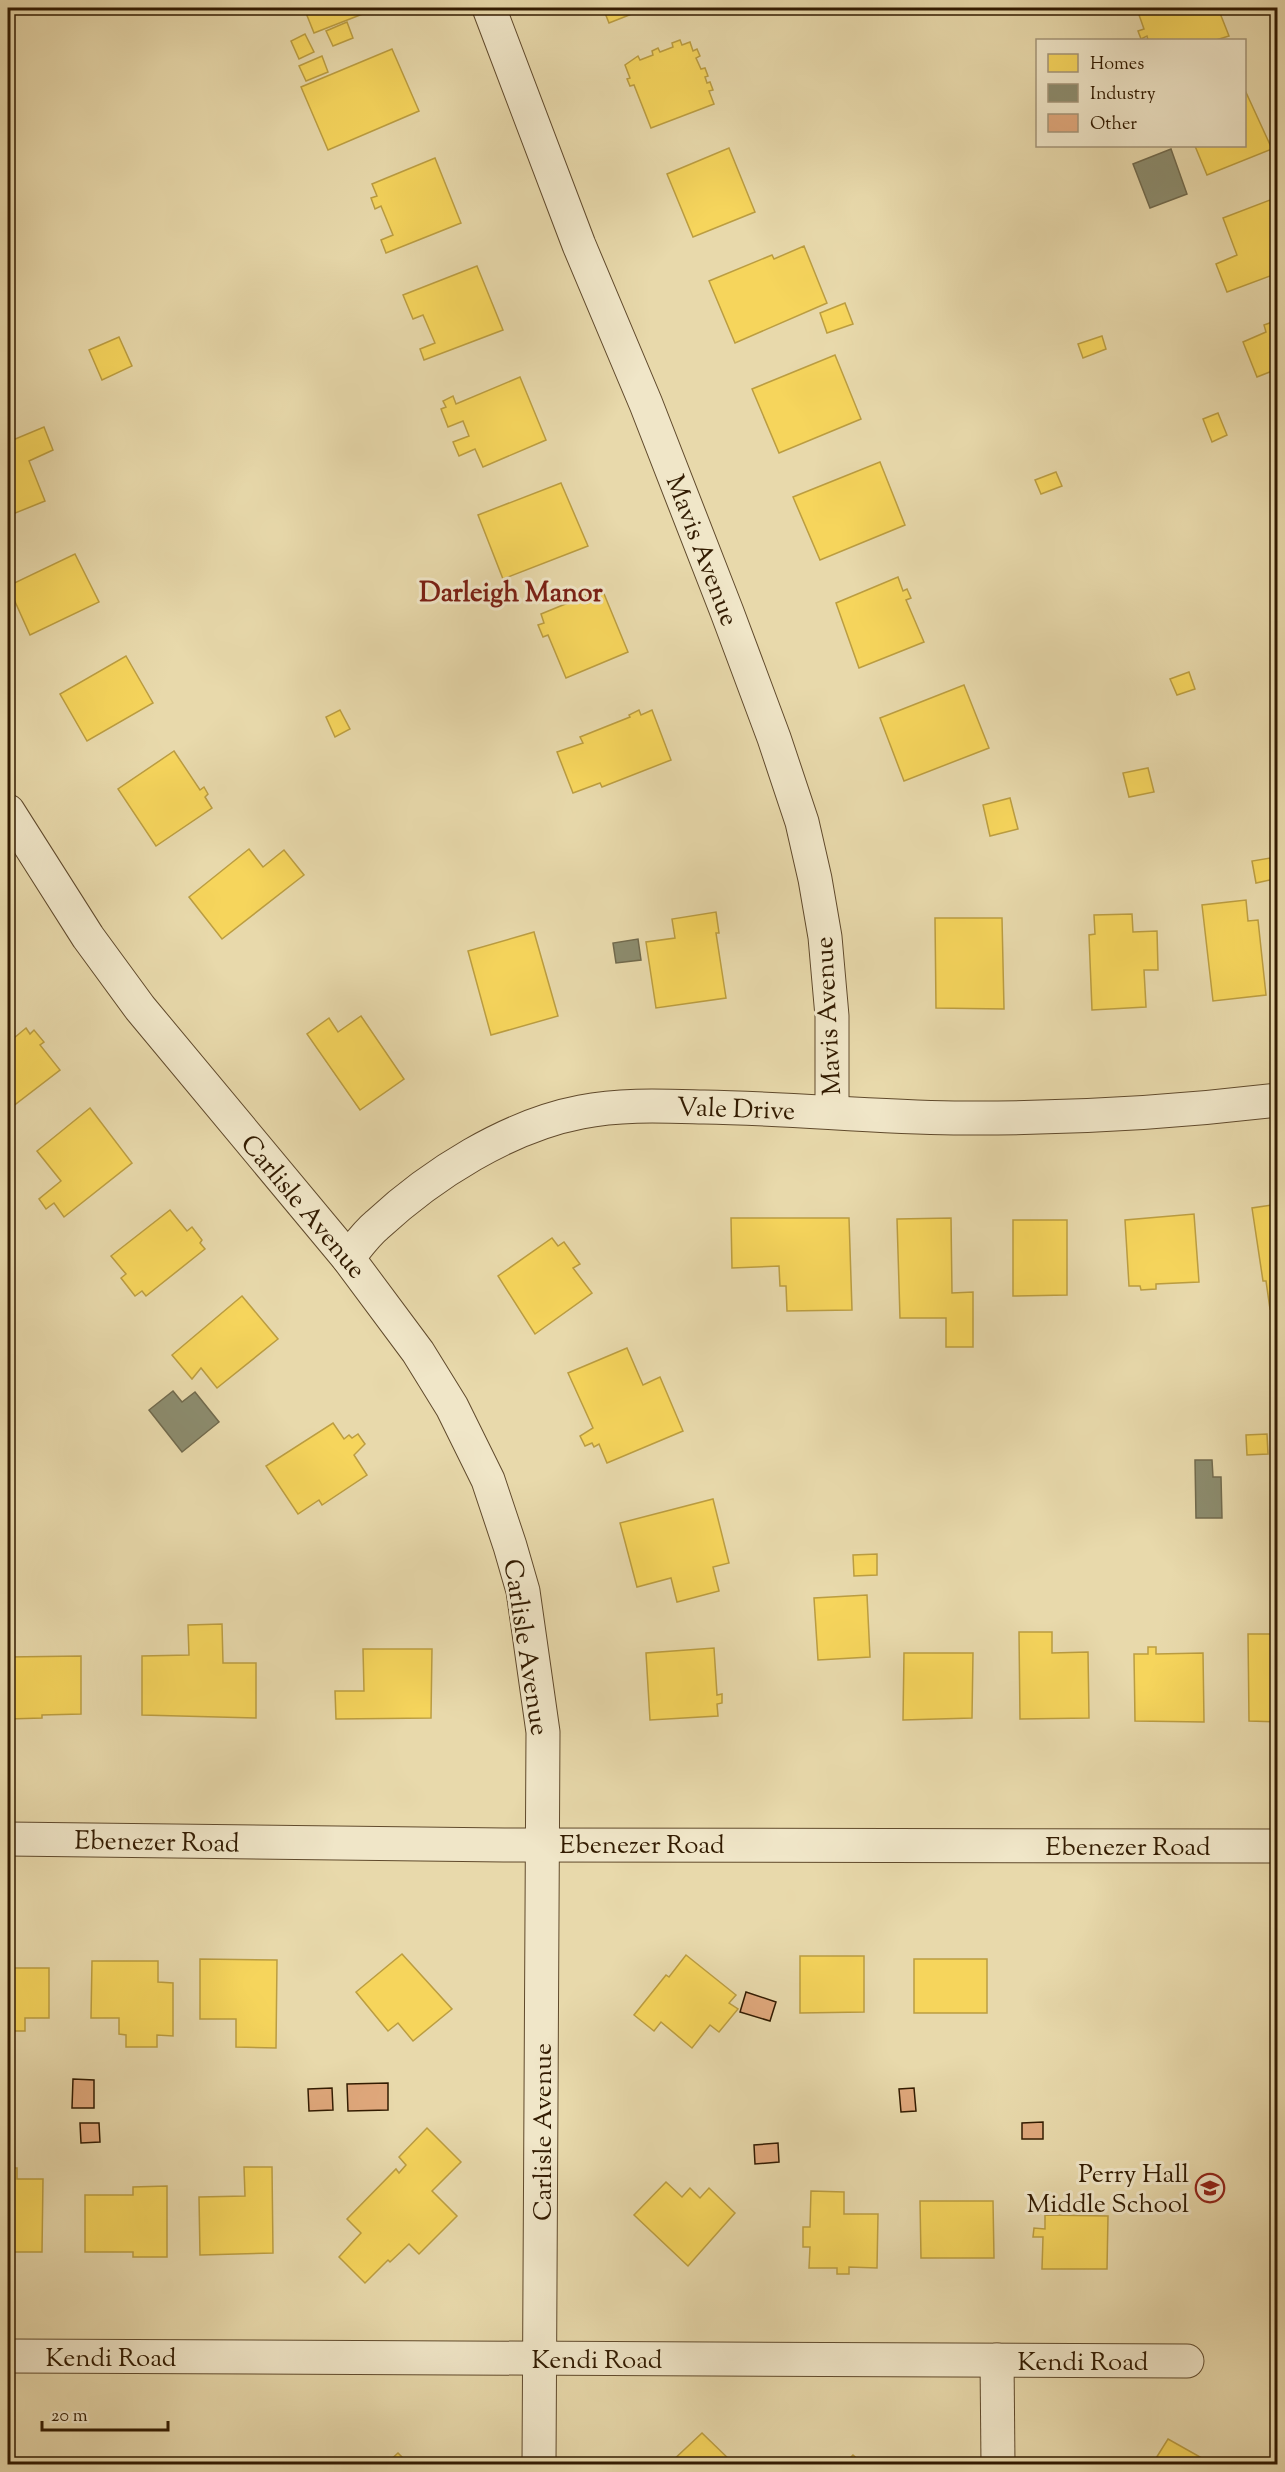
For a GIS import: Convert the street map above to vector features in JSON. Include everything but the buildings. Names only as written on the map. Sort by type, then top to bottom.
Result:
[{"type":"street","name":"Mavis Avenue","points":[[489,8],[579,245],[646,404],[718,590],[774,738],[802,822],[815,879],[826,948],[832,1016],[832,1112]]},
{"type":"street","name":"Carlisle Avenue","points":[[8,811],[88,937],[140,1008],[348,1258],[418,1352],[452,1407],[488,1480],[510,1546],[523,1591],[543,1732],[539,2464]]},
{"type":"street","name":"Vale Drive","points":[[348,1258],[376,1225],[434,1179],[498,1140],[540,1123],[581,1112],[626,1107],[741,1107],[954,1118],[1109,1115],[1204,1109],[1278,1100]]},
{"type":"street","name":"Ebenezer Road","points":[[8,1839],[543,1844],[1278,1846]]},
{"type":"street","name":"Kendi Road","points":[[8,2356],[1187,2361]]},
{"type":"street","points":[[997,2360],[998,2464]]},
{"type":"place","name":"Perry Hall Middle School","points":[[1210,2188]]},
{"type":"district","name":"Darleigh Manor","points":[[511,592]]}]
